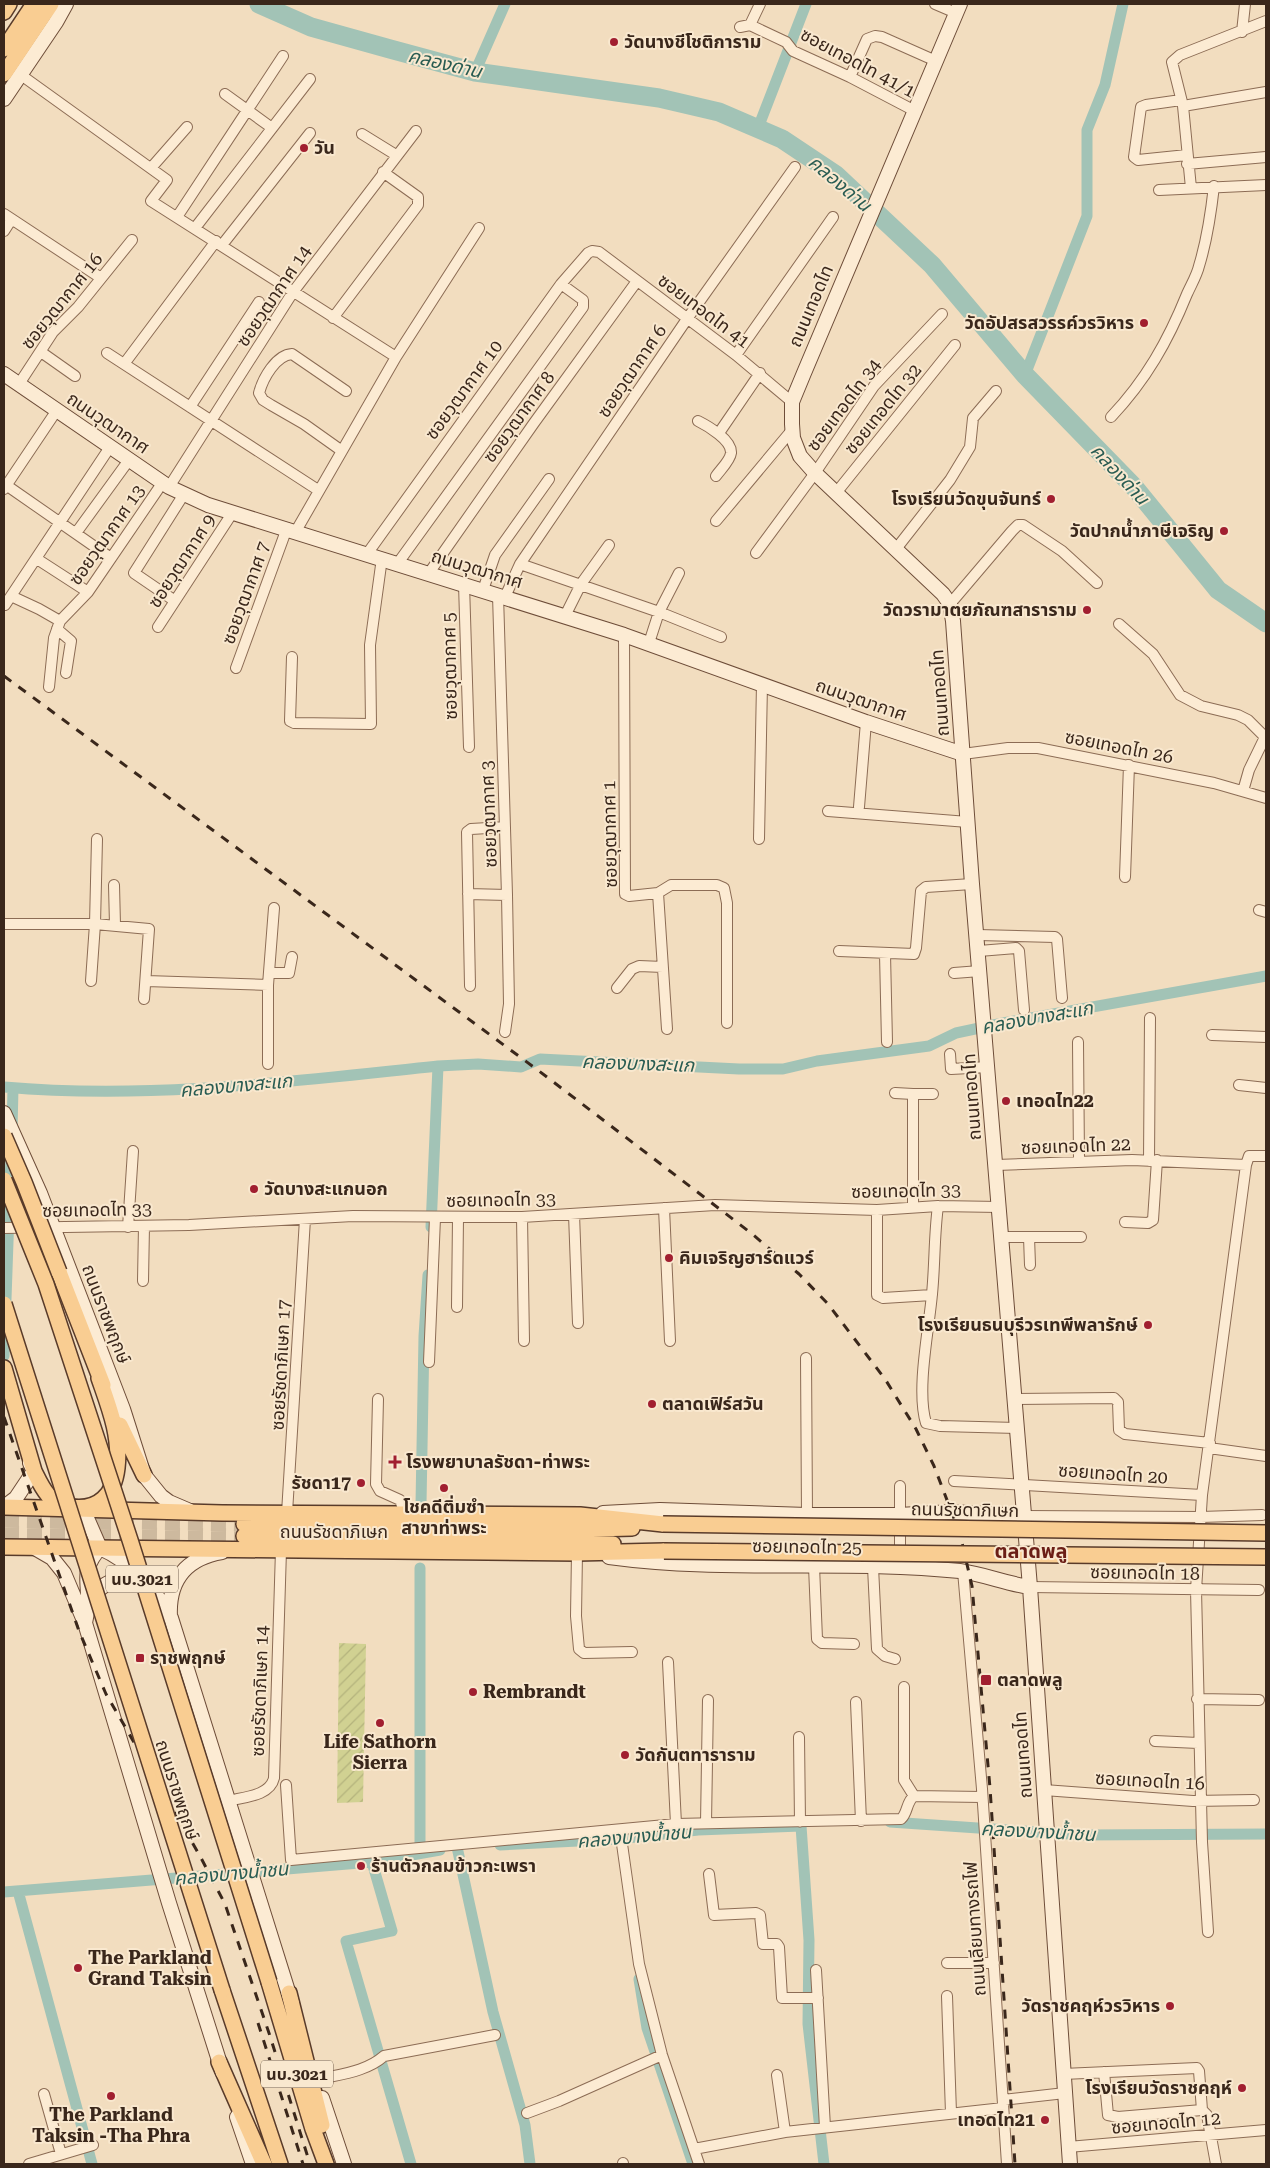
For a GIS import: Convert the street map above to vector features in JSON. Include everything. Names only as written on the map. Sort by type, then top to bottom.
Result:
[{"type":"main road","points":[[4,12],[9,4]]},
{"type":"main road","points":[[4,49],[34,4]]},
{"type":"main road","points":[[4,73],[51,4]]},
{"type":"main road","points":[[4,100],[66,4]]},
{"type":"main road","name":"ถนนเทอดไท","points":[[958,8],[820,330],[792,402],[792,430],[800,456],[815,473],[943,594],[950,604],[954,621],[972,884],[978,935],[1030,1587],[1070,2164]]},
{"type":"main road","name":"ถนนวุฒากาศ","points":[[4,374],[166,484],[208,505],[649,643],[866,722],[963,754]]},
{"type":"main road","name":"ถนนราชพฤกษ์","points":[[4,1113],[53,1227],[123,1409],[144,1475],[161,1496],[191,1511]]},
{"type":"main road","points":[[4,1136],[24,1182],[99,1378],[116,1435],[117,1470],[104,1499],[97,1504],[83,1509],[64,1506],[48,1496],[16,1433],[4,1391]]},
{"type":"main road","name":"ถนนราชพฤกษ์","points":[[4,1180],[56,1312],[130,1540],[269,1982],[313,2129],[326,2164]]},
{"type":"main road","name":"ถนนราชพฤกษ์","points":[[4,1304],[222,1990],[280,2164]]},
{"type":"main road","points":[[4,1368],[34,1471],[16,1498],[4,1507]]},
{"type":"main road","points":[[99,1378],[144,1475]]},
{"type":"main road","name":"ถนนรัชดาภิเษก","points":[[4,1507],[288,1513],[580,1514],[663,1524]]},
{"type":"main road","points":[[83,1509],[100,1548],[122,1559],[151,1588]]},
{"type":"main road","points":[[580,1514],[660,1510],[807,1515],[899,1515],[952,1512],[1024,1516]]},
{"type":"main road","name":"ถนนรัชดาภิเษก","points":[[664,1551],[592,1542],[244,1530],[592,1530],[663,1524],[1266,1533]]},
{"type":"main road","name":"ถนนรัชดาภิเษก","points":[[4,1547],[579,1554],[664,1551],[1266,1557]]},
{"type":"main road","points":[[33,1547],[52,1558],[64,1573],[85,1623]]},
{"type":"main road","name":"นบ.3021","points":[[100,1548],[88,1563],[86,1573],[88,1603],[85,1623],[169,1903],[253,2164]]},
{"type":"main road","points":[[170,1618],[173,1589],[180,1573],[194,1562],[209,1554],[232,1550]]},
{"type":"main road","name":"ซอยเทอดไท 25","points":[[579,1554],[673,1563],[873,1567],[963,1571],[1013,1585],[1030,1587]]},
{"type":"main road","points":[[88,1603],[98,1589],[106,1584],[132,1579],[151,1588]]},
{"type":"main road","name":"นบ.3021","points":[[151,1588],[170,1618],[344,2164]]},
{"type":"main road","points":[[289,1993],[330,2164]]},
{"type":"main road","points":[[219,2062],[264,2164]]},
{"type":"street","name":"ซอยเทอดไท 41/1","points":[[760,4],[745,26],[790,46],[915,111]]},
{"type":"street","points":[[935,4],[958,8]]},
{"type":"street","points":[[1242,32],[1245,4]]},
{"type":"street","points":[[1191,188],[1182,103],[1172,62],[1180,55],[1266,21]]},
{"type":"street","points":[[850,77],[867,39],[875,36],[882,37],[936,61]]},
{"type":"street","points":[[177,217],[283,56]]},
{"type":"street","points":[[21,75],[167,180],[152,201],[396,357]]},
{"type":"street","points":[[195,228],[310,79]]},
{"type":"street","points":[[1266,92],[1141,107],[1134,157],[1138,160],[1266,157]]},
{"type":"street","points":[[225,94],[272,128]]},
{"type":"street","points":[[151,168],[187,127]]},
{"type":"street","name":"ซอยวุฒากาศ 14","points":[[166,484],[212,421],[293,292],[416,131]]},
{"type":"street","points":[[124,364],[219,243],[310,133]]},
{"type":"street","points":[[362,134],[396,155]]},
{"type":"street","name":"ซอยวุฒากาศ 6","points":[[501,596],[520,564],[687,318],[794,167]]},
{"type":"street","points":[[333,318],[418,205],[418,197],[383,172]]},
{"type":"street","points":[[1159,190],[1266,184]]},
{"type":"street","points":[[1111,417],[1144,379],[1173,327],[1199,267],[1212,209],[1214,186]]},
{"type":"street","points":[[4,231],[8,217],[101,278]]},
{"type":"street","points":[[736,354],[833,217]]},
{"type":"street","name":"ซอยวุฒากาศ 7","points":[[236,668],[291,530],[318,490],[396,357],[479,228]]},
{"type":"street","name":"ซอยวุฒากาศ 16","points":[[18,384],[53,332],[132,240]]},
{"type":"street","name":"ซอยเทอดไท 41","points":[[592,251],[599,252],[736,354],[792,402]]},
{"type":"street","name":"ซอยวุฒากาศ 10","points":[[367,554],[470,407],[561,284],[588,253],[592,251]]},
{"type":"street","name":"ซอยวุฒากาศ 8","points":[[429,573],[528,431],[637,281]]},
{"type":"street","points":[[398,563],[582,307],[583,300],[561,284]]},
{"type":"street","points":[[190,407],[259,302]]},
{"type":"street","name":"ซอยเทอดไท 34","points":[[756,553],[815,473],[874,386],[942,314]]},
{"type":"street","name":"ซอยเทอดไท 32","points":[[836,493],[955,345]]},
{"type":"street","points":[[41,352],[75,376]]},
{"type":"street","points":[[106,353],[318,490]]},
{"type":"street","points":[[342,450],[304,424],[271,406],[263,400],[259,393],[276,361],[292,354],[346,391]]},
{"type":"street","points":[[719,433],[760,373]]},
{"type":"street","points":[[896,549],[950,480],[970,447],[974,418],[996,391]]},
{"type":"street","points":[[56,410],[5,487],[111,558]]},
{"type":"street","points":[[698,421],[719,433],[730,448],[731,453],[716,476]]},
{"type":"street","points":[[716,521],[792,430]]},
{"type":"street","points":[[66,673],[72,641],[59,625],[39,609],[8,601],[110,447]]},
{"type":"street","points":[[76,534],[129,460]]},
{"type":"street","points":[[483,590],[495,555],[549,479]]},
{"type":"street","name":"ซอยวุฒากาศ 13","points":[[59,625],[88,592],[166,484]]},
{"type":"street","points":[[176,601],[134,573],[184,494]]},
{"type":"street","name":"ซอยวุฒากาศ 9","points":[[158,627],[233,512]]},
{"type":"street","points":[[950,604],[1018,525],[1023,525],[1062,552],[1097,583]]},
{"type":"street","points":[[565,616],[581,584],[609,544]]},
{"type":"street","points":[[292,657],[290,721],[294,723],[371,724],[370,645],[382,558]]},
{"type":"street","points":[[37,559],[88,592]]},
{"type":"street","points":[[520,564],[659,612],[721,637]]},
{"type":"street","points":[[649,643],[659,612],[679,573]]},
{"type":"street","name":"ซอยวุฒากาศ 5","points":[[464,584],[469,747]]},
{"type":"street","name":"ซอยวุฒากาศ 3","points":[[501,596],[509,1013],[505,1032]]},
{"type":"street","points":[[1119,624],[1153,654],[1180,695],[1201,706],[1238,715],[1248,720],[1266,737],[1249,770],[1243,791]]},
{"type":"street","points":[[49,687],[54,638],[59,625]]},
{"type":"street","name":"ซอยวุฒากาศ 1","points":[[624,635],[625,894],[629,896],[658,893]]},
{"type":"street","points":[[759,839],[762,684]]},
{"type":"street","points":[[859,807],[866,722]]},
{"type":"street","name":"ซอยเทอดไท 26","points":[[963,754],[1008,748],[1038,748],[1129,765],[1266,798]]},
{"type":"street","points":[[1125,877],[1129,765]]},
{"type":"street","points":[[828,810],[968,822]]},
{"type":"street","points":[[470,986],[468,830],[506,827]]},
{"type":"street","points":[[91,981],[96,924],[96,839]]},
{"type":"street","points":[[839,951],[915,954],[920,896],[926,887],[972,884]]},
{"type":"street","points":[[114,885],[115,925]]},
{"type":"street","points":[[666,1029],[658,893],[671,885],[717,885],[724,888],[727,903],[727,1023]]},
{"type":"street","points":[[468,894],[507,895]]},
{"type":"street","points":[[268,1064],[268,985],[274,908]]},
{"type":"street","points":[[4,924],[96,924],[149,929],[144,999]]},
{"type":"street","points":[[978,935],[1055,937],[1057,939],[1062,998]]},
{"type":"street","points":[[979,951],[1016,948],[1019,951],[1024,1010]]},
{"type":"street","points":[[885,954],[887,1042]]},
{"type":"street","points":[[269,974],[289,972],[292,957]]},
{"type":"street","points":[[616,988],[632,969],[640,966],[663,967]]},
{"type":"street","points":[[954,973],[980,971]]},
{"type":"street","points":[[146,981],[268,985]]},
{"type":"street","points":[[1125,1222],[1148,1223],[1153,1220],[1150,1018]]},
{"type":"street","points":[[1212,1035],[1266,1037]]},
{"type":"street","points":[[1078,1042],[1079,1161]]},
{"type":"street","points":[[950,1054],[952,1069],[988,1067]]},
{"type":"street","points":[[1239,1085],[1266,1088]]},
{"type":"street","points":[[895,1093],[933,1094]]},
{"type":"street","points":[[913,1207],[914,1094]]},
{"type":"street","points":[[128,1227],[133,1152]]},
{"type":"street","points":[[1208,1932],[1200,1802],[1197,1699],[1196,1590],[1202,1495],[1246,1165],[1249,1156],[1266,1156]]},
{"type":"street","name":"ซอยเทอดไท 22","points":[[996,1165],[1153,1160],[1246,1165]]},
{"type":"street","name":"ซอยเทอดไท 33","points":[[4,1228],[128,1227],[353,1216],[432,1218],[522,1217],[715,1205],[877,1210],[938,1206],[999,1207]]},
{"type":"street","points":[[938,1206],[932,1295],[926,1334],[922,1404],[926,1423],[940,1426],[1018,1428]]},
{"type":"street","points":[[664,1208],[670,1341]]},
{"type":"street","points":[[877,1210],[876,1296],[883,1298],[932,1295]]},
{"type":"street","points":[[574,1214],[578,1323]]},
{"type":"street","points":[[522,1217],[524,1341]]},
{"type":"street","points":[[429,1362],[432,1218]]},
{"type":"street","points":[[457,1307],[458,1218]]},
{"type":"street","name":"ซอยรัชดาภิเษก 17","points":[[288,1513],[305,1219]]},
{"type":"street","points":[[143,1281],[144,1226]]},
{"type":"street","points":[[1002,1237],[1081,1237]]},
{"type":"street","points":[[1029,1237],[1030,1265]]},
{"type":"street","points":[[806,1358],[807,1515]]},
{"type":"street","points":[[1015,1399],[1114,1398],[1118,1402],[1119,1430],[1121,1432],[1266,1456]]},
{"type":"street","points":[[378,1399],[376,1484],[380,1491],[400,1500],[405,1514]]},
{"type":"street","name":"ซอยเทอดไท 20","points":[[954,1481],[1202,1495]]},
{"type":"street","points":[[892,1568],[900,1547],[900,1486]]},
{"type":"street","name":"ถนนรัชดาภิเษก","points":[[1024,1516],[1201,1517],[1262,1515]]},
{"type":"street","name":"ซอยรัชดาภิเษก 14","points":[[272,1786],[281,1550]]},
{"type":"street","points":[[579,1554],[576,1616],[579,1649],[584,1653],[632,1652]]},
{"type":"street","points":[[814,1566],[817,1639],[822,1643],[854,1644]]},
{"type":"street","points":[[873,1567],[876,1650],[884,1656],[895,1659]]},
{"type":"street","name":"ถนนเลียบทางรถไฟ","points":[[963,1571],[985,1834],[1007,2164]]},
{"type":"street","name":"ซอยเทอดไท 18","points":[[1030,1587],[1259,1590]]},
{"type":"street","points":[[668,1662],[676,1824]]},
{"type":"street","points":[[904,1687],[904,1780],[914,1796]]},
{"type":"street","points":[[1197,1699],[1260,1700]]},
{"type":"street","points":[[706,1824],[708,1700]]},
{"type":"street","points":[[856,1702],[861,1820]]},
{"type":"street","points":[[799,1736],[800,1822]]},
{"type":"street","points":[[1156,1741],[1198,1743]]},
{"type":"street","points":[[228,1801],[266,1791],[272,1786],[290,1785],[291,1860],[676,1824],[901,1819],[906,1812],[911,1798],[914,1796],[982,1797]]},
{"type":"street","name":"ซอยเทอดไท 16","points":[[1044,1790],[1200,1802],[1254,1800]]},
{"type":"street","points":[[622,1844],[639,1964],[662,2056],[699,2164]]},
{"type":"street","points":[[709,1874],[714,1915],[756,1913],[760,1915],[763,1944],[777,1944],[779,1947],[780,1995],[784,1999],[811,1998]]},
{"type":"street","points":[[947,1963],[994,1963]]},
{"type":"street","points":[[816,1970],[811,1998],[820,2128]]},
{"type":"street","points":[[947,1996],[951,2113]]},
{"type":"street","points":[[316,2080],[374,2065],[384,2056],[495,2035]]},
{"type":"street","points":[[527,2113],[662,2056]]},
{"type":"street","points":[[1063,2074],[1194,2067],[1198,2071],[1216,2164]]},
{"type":"street","points":[[1104,2072],[1108,2115],[1118,2117],[1205,2113]]},
{"type":"street","points":[[778,2075],[785,2132]]},
{"type":"street","points":[[694,2149],[785,2132],[951,2113],[1065,2093]]},
{"type":"street","points":[[44,2094],[62,2154]]},
{"type":"street","name":"ซอยเทอดไท 12","points":[[1068,2147],[1266,2130]]},
{"type":"street","points":[[30,2164],[89,2146]]},
{"type":"green space","points":[[339,1643],[366,1644],[363,1802],[337,1803]]},
{"type":"waterway","name":"คลองด่าน","points":[[259,4],[311,27],[475,72],[659,98],[719,112],[782,139],[836,175],[932,265],[1025,375],[1135,488],[1218,590],[1266,623]]},
{"type":"waterway","points":[[475,72],[505,4]]},
{"type":"waterway","points":[[758,128],[806,4]]},
{"type":"waterway","points":[[1025,375],[1087,216],[1087,130],[1105,85],[1123,4]]},
{"type":"waterway","name":"คลองบางสะแก","points":[[4,1087],[58,1090],[167,1090],[276,1083],[438,1066],[478,1064],[521,1067],[540,1059],[739,1069],[783,1069],[817,1061],[929,1046],[956,1033],[1003,1023],[1266,976]]},
{"type":"waterway","points":[[431,1227],[438,1066]]},
{"type":"waterway","points":[[12,1130],[13,1088]]},
{"type":"waterway","points":[[4,1356],[11,1156]]},
{"type":"waterway","points":[[421,1504],[424,1336],[428,1275]]},
{"type":"waterway","points":[[420,1568],[420,1853]]},
{"type":"waterway","name":"คลองบางน้ำชน","points":[[890,1822],[1082,1835],[1266,1834]]},
{"type":"waterway","points":[[801,1826],[809,1940],[808,2024],[824,2164]]},
{"type":"waterway","name":"คลองบางน้ำชน","points":[[500,1845],[618,1839],[698,1830],[801,1826]]},
{"type":"waterway","points":[[457,1847],[493,2012],[525,2125],[530,2164]]},
{"type":"waterway","name":"คลองบางน้ำชน","points":[[4,1892],[372,1862],[440,1850]]},
{"type":"waterway","points":[[372,1862],[392,1931],[346,1941],[411,2164]]},
{"type":"waterway","points":[[18,1891],[92,2164]]},
{"type":"waterway","points":[[639,1979],[647,2028],[693,2164]]},
{"type":"tunnel","points":[[4,1520],[244,1524]]},
{"type":"tunnel","points":[[4,1533],[244,1536]]},
{"type":"railway","points":[[4,676],[539,1071],[751,1233],[799,1274],[828,1304],[885,1379],[916,1429],[934,1466],[960,1534],[972,1586],[990,1788],[1015,2164]]},
{"type":"railway","points":[[4,1417],[79,1631],[106,1694],[200,1856],[225,1904],[270,2036],[310,2164]]},
{"type":"railway","points":[[258,2023],[303,2164]]},
{"type":"place","name":"วัดนางชีโชติการาม","points":[[614,42]]},
{"type":"place","name":"วัน","points":[[304,148]]},
{"type":"place","name":"วัดอัปสรสวรรค์วรวิหาร","points":[[1144,323]]},
{"type":"place","name":"โรงเรียนวัดขุนจันทร์","points":[[1051,499]]},
{"type":"place","name":"วัดปากน้ำภาษีเจริญ","points":[[1224,531]]},
{"type":"place","name":"วัดวรามาตยภัณฑสาราราม","points":[[1087,610]]},
{"type":"place","name":"เทอดไท22","points":[[1006,1101]]},
{"type":"place","name":"วัดบางสะแกนอก","points":[[254,1189]]},
{"type":"place","name":"คิมเจริญฮาร์ดแวร์","points":[[669,1258]]},
{"type":"place","name":"โรงเรียนธนบุรีวรเทพีพลารักษ์","points":[[1148,1325]]},
{"type":"place","name":"ตลาดเฟิร์สวัน","points":[[652,1404]]},
{"type":"place","name":"โรงพยาบาลรัชดา-ท่าพระ","points":[[395,1462]]},
{"type":"place","name":"รัชดา17","points":[[361,1483]]},
{"type":"place","name":"โชคดีติ่มซำ สาขาท่าพระ","points":[[444,1488]]},
{"type":"place","name":"ราชพฤกษ์","points":[[140,1658]]},
{"type":"place","name":"ตลาดพลู","points":[[986,1680]]},
{"type":"place","name":"Rembrandt","points":[[473,1692]]},
{"type":"place","name":"Life Sathorn Sierra","points":[[380,1723]]},
{"type":"place","name":"วัดกันตทาราราม","points":[[625,1755]]},
{"type":"place","name":"ร้านตัวกลมข้าวกะเพรา","points":[[361,1866]]},
{"type":"place","name":"The Parkland Grand Taksin","points":[[78,1968]]},
{"type":"place","name":"วัดราชคฤห์วรวิหาร","points":[[1170,2006]]},
{"type":"place","name":"โรงเรียนวัดราชคฤห์","points":[[1242,2088]]},
{"type":"place","name":"The Parkland Taksin -Tha Phra","points":[[111,2096]]},
{"type":"place","name":"เทอดไท21","points":[[1045,2120]]},
{"type":"district","name":"ตลาดพลู","points":[[1031,1551]]}]
